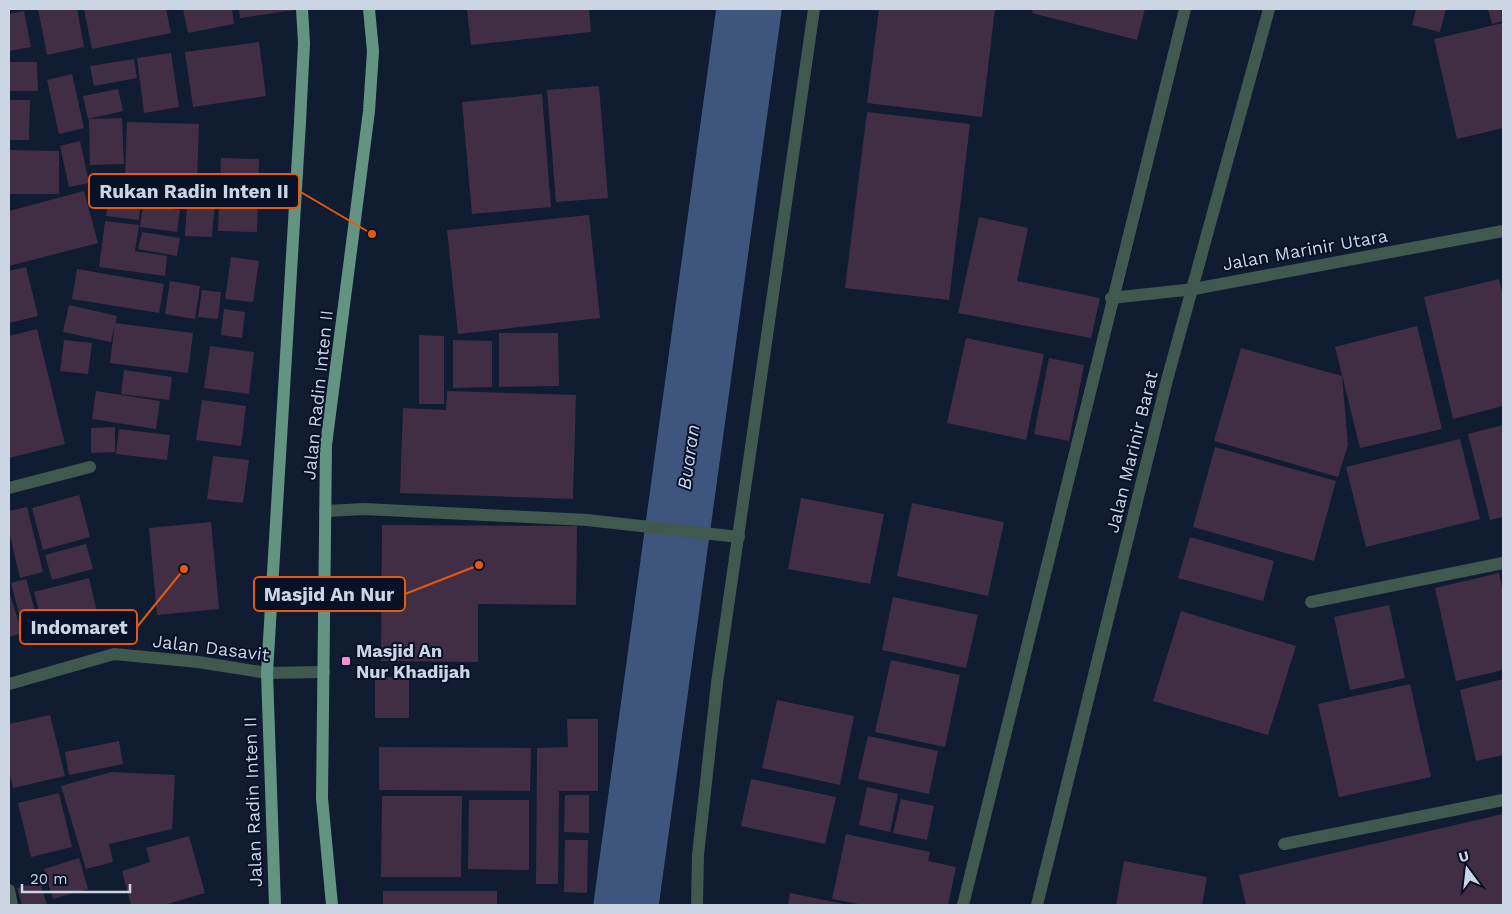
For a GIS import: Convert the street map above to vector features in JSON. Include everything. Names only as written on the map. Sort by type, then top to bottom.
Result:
[{"type":"main road","name":"Jalan Radin Inten II","points":[[275,905],[267,674],[300,122],[304,44],[302,9]]},
{"type":"main road","name":"Jalan Radin Inten II","points":[[332,905],[322,798],[326,446],[369,111],[373,51],[369,9]]},
{"type":"street","points":[[697,905],[698,855],[716,692],[814,9]]},
{"type":"street","points":[[963,905],[1185,9]]},
{"type":"street","name":"Jalan Marinir Barat","points":[[1037,905],[1167,380],[1194,288],[1269,9]]},
{"type":"street","name":"Jalan Marinir Utara","points":[[1112,298],[1194,288],[1503,231]]},
{"type":"street","points":[[9,488],[90,467]]},
{"type":"street","points":[[325,511],[364,509],[586,520],[739,536]]},
{"type":"street","points":[[1311,602],[1503,563]]},
{"type":"street","name":"Jalan Dasavit","points":[[9,684],[114,654],[198,662],[267,674],[324,672]]},
{"type":"street","points":[[1284,844],[1503,800]]},
{"type":"street","points":[[9,890],[12,905]]},
{"type":"building","points":[[38,9],[77,9],[84,47],[47,55]]},
{"type":"building","points":[[84,9],[166,9],[171,33],[92,49]]},
{"type":"building","points":[[183,9],[232,9],[234,24],[188,33]]},
{"type":"building","points":[[239,9],[294,9],[294,10],[240,18]]},
{"type":"building","points":[[467,9],[589,9],[591,32],[471,45]]},
{"type":"building","points":[[879,9],[995,9],[982,117],[867,103]]},
{"type":"building","points":[[1033,9],[1145,9],[1137,40],[1032,13]]},
{"type":"building","points":[[1416,9],[1446,9],[1440,32],[1412,25]]},
{"type":"building","points":[[1488,9],[1503,9],[1503,21],[1492,24]]},
{"type":"building","points":[[24,11],[31,47],[9,51],[9,14]]},
{"type":"building","points":[[1503,23],[1503,128],[1457,139],[1434,39]]},
{"type":"building","points":[[259,42],[266,96],[193,107],[185,52]]},
{"type":"building","points":[[171,53],[179,107],[144,113],[137,58]]},
{"type":"building","points":[[134,59],[137,78],[94,86],[90,66]]},
{"type":"building","points":[[9,62],[37,62],[38,91],[9,91]]},
{"type":"building","points":[[72,74],[84,128],[59,134],[47,80]]},
{"type":"building","points":[[599,86],[608,198],[556,202],[547,90]]},
{"type":"building","points":[[118,89],[123,111],[88,119],[83,96]]},
{"type":"building","points":[[542,94],[551,207],[472,214],[462,102]]},
{"type":"building","points":[[9,100],[30,100],[29,140],[9,140]]},
{"type":"building","points":[[867,112],[970,124],[949,300],[845,288]]},
{"type":"building","points":[[122,118],[124,164],[90,165],[89,119]]},
{"type":"building","points":[[127,122],[199,124],[197,180],[125,178]]},
{"type":"building","points":[[80,141],[89,183],[69,187],[60,146]]},
{"type":"building","points":[[9,150],[59,151],[59,194],[9,194]]},
{"type":"building","points":[[221,158],[259,159],[257,232],[218,231]]},
{"type":"building","points":[[110,186],[142,190],[139,220],[106,216]]},
{"type":"building","points":[[188,188],[216,190],[212,237],[185,236]]},
{"type":"building","points":[[84,191],[98,243],[9,266],[9,211]]},
{"type":"building","points":[[143,205],[180,210],[177,232],[140,227]]},
{"type":"building","points":[[589,215],[600,318],[458,334],[447,230]]},
{"type":"building","points":[[979,217],[1028,228],[1017,281],[1100,298],[1091,338],[958,313]]},
{"type":"building","points":[[105,221],[139,225],[135,251],[167,256],[165,276],[99,267]]},
{"type":"building","points":[[142,232],[180,238],[177,256],[138,249]]},
{"type":"building","points":[[231,257],[259,261],[253,302],[225,299]]},
{"type":"building","points":[[26,267],[38,316],[9,323],[9,271]]},
{"type":"building","points":[[77,269],[164,284],[159,313],[72,299]]},
{"type":"building","points":[[1499,279],[1503,295],[1503,406],[1453,419],[1424,297]]},
{"type":"building","points":[[170,281],[200,286],[195,319],[165,314]]},
{"type":"building","points":[[202,290],[221,292],[218,319],[198,317]]},
{"type":"building","points":[[69,305],[117,316],[111,342],[63,332]]},
{"type":"building","points":[[224,309],[245,312],[242,338],[221,335]]},
{"type":"building","points":[[115,323],[193,333],[188,373],[110,363]]},
{"type":"building","points":[[1417,326],[1442,429],[1360,448],[1335,347]]},
{"type":"building","points":[[37,329],[65,444],[9,458],[9,336]]},
{"type":"building","points":[[499,333],[558,333],[559,386],[499,387]]},
{"type":"building","points":[[419,335],[444,336],[444,404],[419,404]]},
{"type":"building","points":[[966,338],[1044,354],[1026,440],[947,423]]},
{"type":"building","points":[[64,340],[92,343],[88,374],[60,371]]},
{"type":"building","points":[[453,340],[492,341],[492,387],[453,388]]},
{"type":"building","points":[[210,346],[254,352],[249,394],[204,388]]},
{"type":"building","points":[[1241,348],[1342,376],[1348,445],[1338,477],[1214,441]]},
{"type":"building","points":[[1049,358],[1084,365],[1069,441],[1034,434]]},
{"type":"building","points":[[124,370],[172,377],[169,400],[121,394]]},
{"type":"building","points":[[96,391],[160,401],[156,429],[92,419]]},
{"type":"building","points":[[447,391],[576,395],[573,499],[400,493],[403,408],[446,410]]},
{"type":"building","points":[[202,400],[246,406],[241,446],[196,440]]},
{"type":"building","points":[[1503,425],[1503,517],[1490,520],[1468,434]]},
{"type":"building","points":[[115,427],[115,452],[91,453],[91,428]]},
{"type":"building","points":[[119,429],[170,435],[167,460],[116,454]]},
{"type":"building","points":[[1460,439],[1480,519],[1366,547],[1346,467]]},
{"type":"building","points":[[1215,447],[1336,481],[1314,561],[1193,527]]},
{"type":"building","points":[[213,456],[249,460],[243,503],[207,499]]},
{"type":"building","points":[[79,495],[90,537],[43,550],[32,508]]},
{"type":"building","points":[[801,498],[884,514],[870,584],[788,569]]},
{"type":"building","points":[[912,503],[1004,522],[988,596],[897,576]]},
{"type":"building","points":[[27,507],[43,572],[20,578],[9,531],[9,511]]},
{"type":"building","points":[[211,522],[219,609],[157,615],[149,528]]},
{"type":"building","points":[[382,525],[577,526],[576,605],[478,604],[478,662],[381,661]]},
{"type":"building","points":[[1190,537],[1274,561],[1263,601],[1178,578]]},
{"type":"building","points":[[86,544],[93,569],[52,580],[45,555]]},
{"type":"building","points":[[1499,573],[1503,592],[1503,670],[1456,681],[1435,588]]},
{"type":"building","points":[[89,578],[99,621],[45,634],[34,592]]},
{"type":"building","points":[[26,579],[38,622],[22,626],[11,583]]},
{"type":"building","points":[[9,591],[22,633],[9,637]]},
{"type":"building","points":[[893,597],[978,615],[966,668],[882,650]]},
{"type":"building","points":[[1389,605],[1405,678],[1350,690],[1334,617]]},
{"type":"building","points":[[1181,611],[1296,646],[1268,735],[1153,701]]},
{"type":"building","points":[[891,660],[960,675],[945,747],[875,732]]},
{"type":"building","points":[[375,677],[409,677],[409,718],[375,718]]},
{"type":"building","points":[[1503,679],[1503,755],[1476,761],[1460,690]]},
{"type":"building","points":[[1410,684],[1431,777],[1339,797],[1318,704]]},
{"type":"building","points":[[777,700],[854,716],[840,785],[762,768]]},
{"type":"building","points":[[50,715],[65,776],[13,788],[9,770],[9,724]]},
{"type":"building","points":[[567,719],[598,719],[598,791],[559,791],[558,884],[536,884],[537,748],[568,747]]},
{"type":"building","points":[[868,736],[938,751],[929,794],[858,779]]},
{"type":"building","points":[[119,741],[123,764],[69,775],[65,752]]},
{"type":"building","points":[[379,747],[531,748],[530,791],[379,790]]},
{"type":"building","points":[[111,772],[175,775],[172,829],[109,844],[113,862],[86,869],[61,786]]},
{"type":"building","points":[[751,779],[836,797],[825,844],[741,826]]},
{"type":"building","points":[[867,787],[898,794],[890,832],[859,825]]},
{"type":"building","points":[[59,793],[72,847],[31,857],[18,803]]},
{"type":"building","points":[[565,795],[589,795],[589,833],[564,832]]},
{"type":"building","points":[[382,796],[462,796],[461,877],[381,877]]},
{"type":"building","points":[[901,799],[934,806],[927,840],[893,833]]},
{"type":"building","points":[[469,800],[529,800],[529,870],[468,869]]},
{"type":"building","points":[[1503,814],[1503,905],[1246,905],[1239,875]]},
{"type":"building","points":[[846,834],[930,852],[928,861],[956,867],[948,905],[864,905],[832,899]]},
{"type":"building","points":[[189,836],[205,893],[164,905],[131,905],[122,871],[150,862],[146,848]]},
{"type":"building","points":[[565,840],[588,840],[587,893],[564,892]]},
{"type":"building","points":[[79,858],[88,889],[53,899],[44,869]]},
{"type":"building","points":[[1124,861],[1207,877],[1202,905],[1116,905]]},
{"type":"building","points":[[40,882],[47,905],[22,905],[17,888]]},
{"type":"building","points":[[383,891],[497,891],[497,905],[383,905]]},
{"type":"building","points":[[790,893],[844,904],[844,905],[788,905]]},
{"type":"waterway","name":"Buaran","points":[[626,905],[749,9]]},
{"type":"place","name":"Rukan Radin Inten II","points":[[372,234]]},
{"type":"place","name":"Masjid An Nur","points":[[479,565]]},
{"type":"place","name":"Indomaret","points":[[184,569]]},
{"type":"place","name":"Masjid An Nur Khadijah","points":[[346,661]]}]
